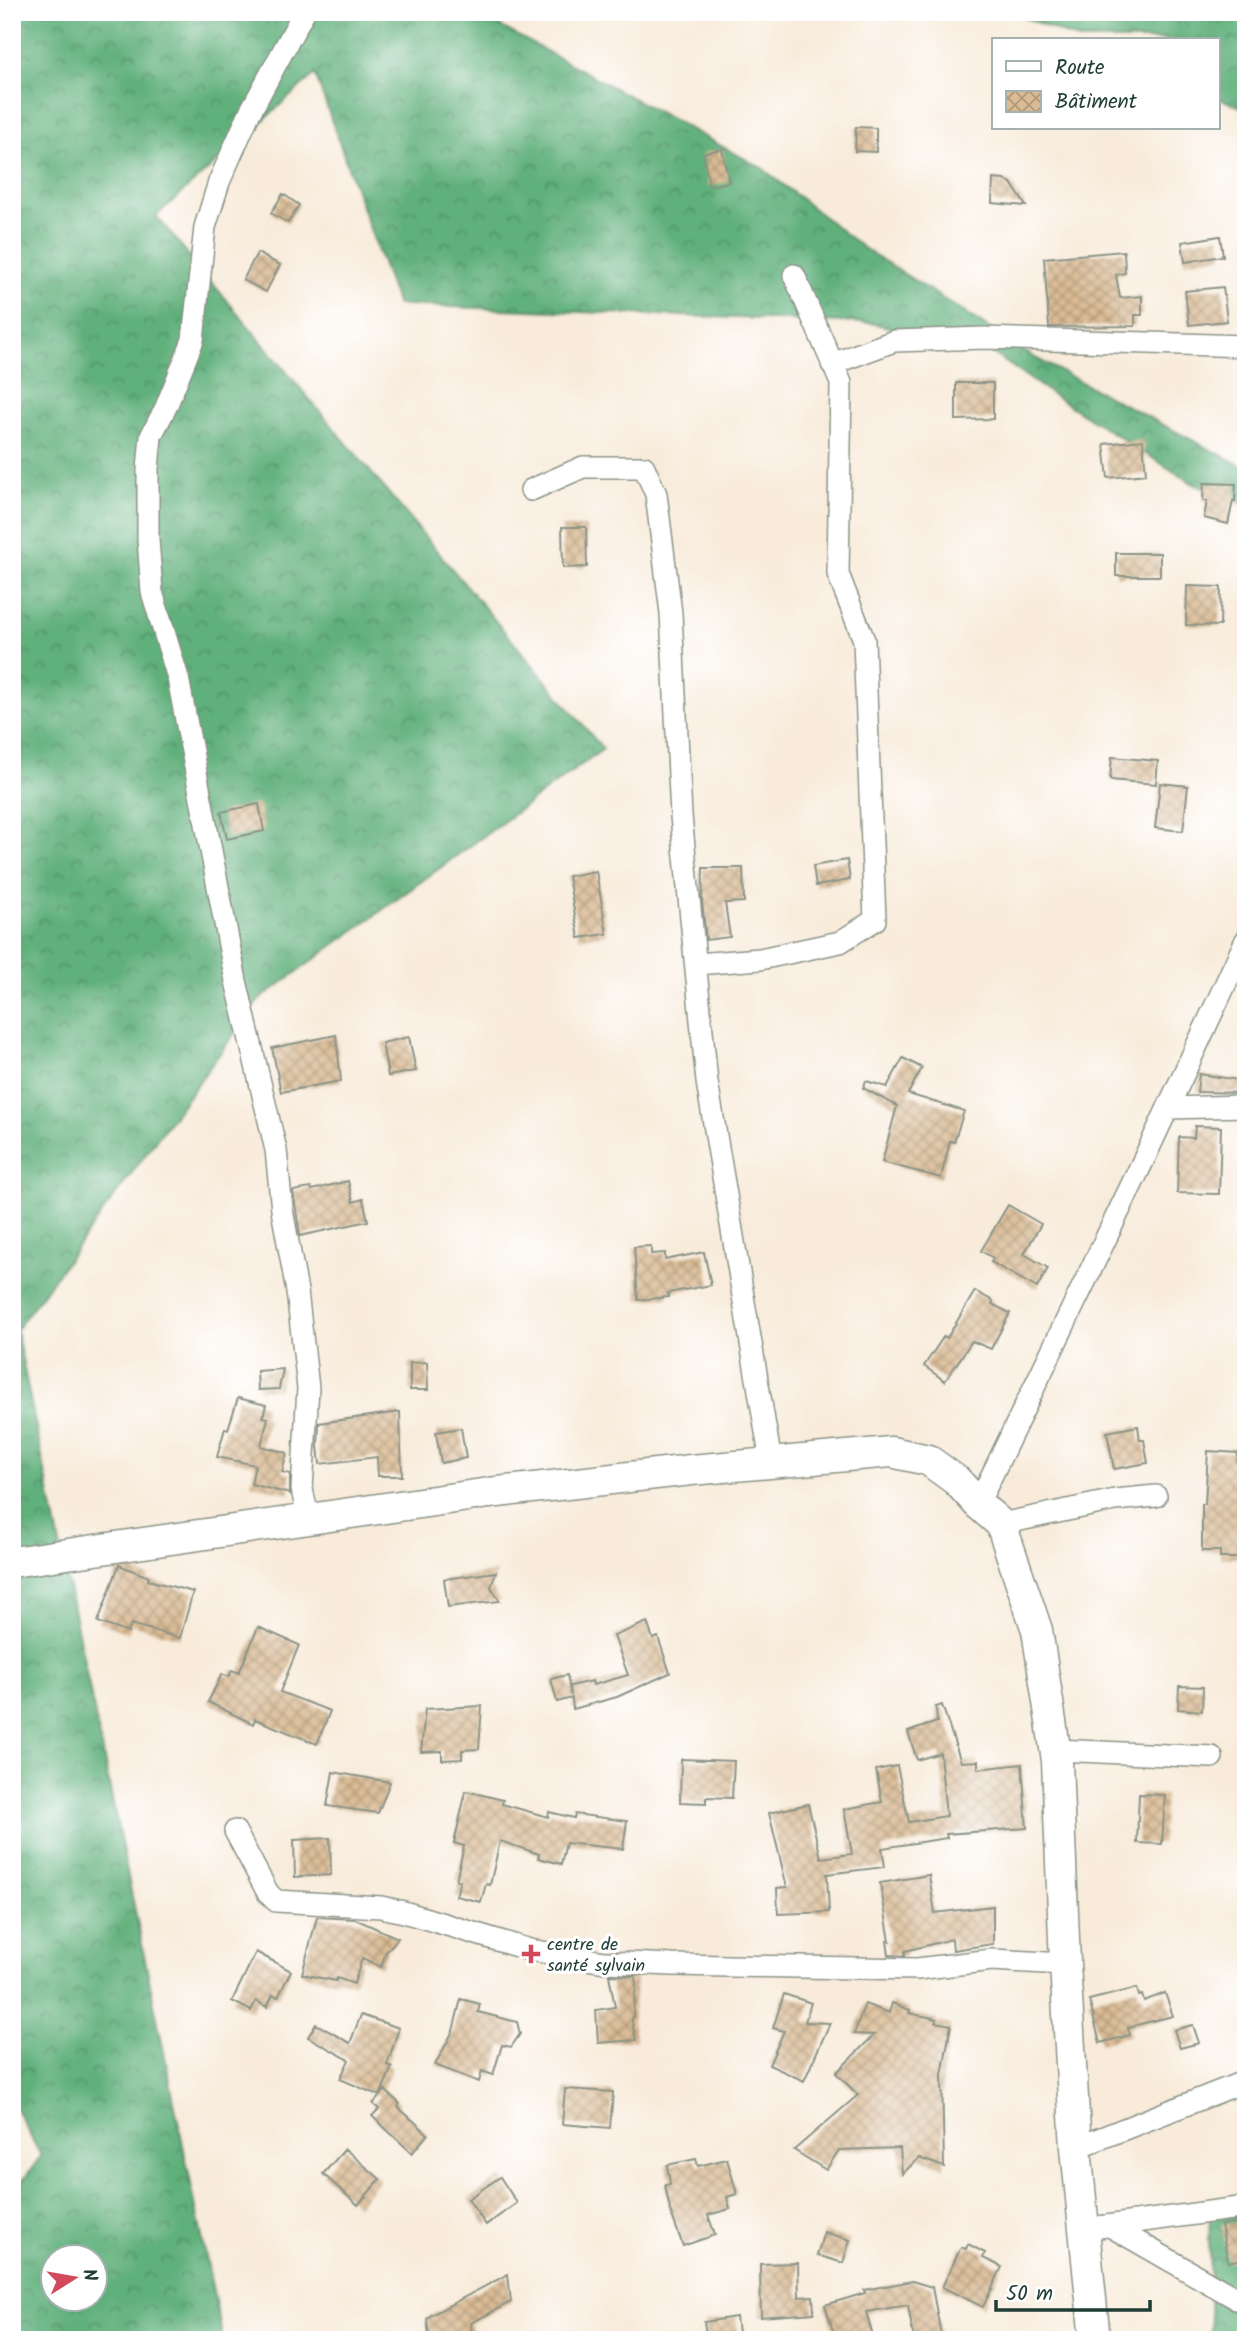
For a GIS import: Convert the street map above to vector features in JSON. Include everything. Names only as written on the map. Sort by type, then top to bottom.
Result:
[{"type":"street","points":[[304,12],[250,112],[219,182],[205,227],[193,340],[166,407],[151,436],[148,539],[152,592],[178,678],[236,981],[276,1150],[308,1388],[302,1489],[308,1518]]},
{"type":"street","points":[[696,964],[760,959],[840,942],[875,920],[864,640],[838,574],[841,383],[794,275]]},
{"type":"street","points":[[832,364],[894,341],[985,338],[1246,346]]},
{"type":"street","points":[[531,490],[583,467],[644,467],[656,494],[671,613],[681,816],[707,1082],[771,1462]]},
{"type":"street","points":[[978,1504],[1240,964],[1246,940]]},
{"type":"street","points":[[1168,1108],[1246,1105]]},
{"type":"street","points":[[12,1562],[489,1493],[771,1462],[891,1452],[928,1460],[957,1481],[1001,1524],[1037,1630],[1056,1750],[1076,2148],[1097,2228],[1095,2340]]},
{"type":"street","points":[[1001,1524],[1115,1500],[1156,1496]]},
{"type":"street","points":[[1056,1750],[1212,1757]]},
{"type":"street","points":[[234,1831],[268,1893],[276,1901],[393,1909],[550,1954],[606,1962],[749,1967],[917,1969],[992,1960],[1065,1964]]},
{"type":"street","points":[[1076,2148],[1246,2081]]},
{"type":"street","points":[[1097,2228],[1246,2207]]},
{"type":"street","points":[[1097,2228],[1246,2304]]},
{"type":"green space","points":[[12,12],[474,12],[762,168],[862,247],[1037,359],[1246,468],[1246,505],[1194,484],[1059,399],[988,350],[871,323],[397,305],[315,74],[156,216],[603,749],[260,999],[16,1330],[223,2340],[12,2340],[12,2195],[41,2156],[12,2101]]},
{"type":"green space","points":[[1011,12],[1246,12],[1246,109],[1220,99],[1220,38],[1074,38]]},
{"type":"green space","points":[[1246,2198],[1246,2340],[1211,2340],[1211,2218]]},
{"type":"building","points":[[856,127],[876,128],[876,152],[855,151]]},
{"type":"building","points":[[722,149],[729,182],[709,186],[703,153]]},
{"type":"building","points":[[993,179],[1011,183],[1026,206],[992,203]]},
{"type":"building","points":[[283,194],[299,205],[288,223],[271,213]]},
{"type":"building","points":[[1220,236],[1223,256],[1185,262],[1182,242]]},
{"type":"building","points":[[1124,251],[1125,273],[1116,275],[1120,298],[1142,296],[1142,315],[1135,315],[1135,326],[1049,327],[1044,258]]},
{"type":"building","points":[[257,253],[280,265],[266,292],[243,280]]},
{"type":"building","points":[[1223,287],[1227,321],[1189,325],[1185,291]]},
{"type":"building","points":[[956,383],[993,383],[993,419],[956,420]]},
{"type":"building","points":[[1143,440],[1146,474],[1108,478],[1104,444]]},
{"type":"building","points":[[1204,483],[1236,484],[1235,501],[1228,524],[1204,518],[1207,501],[1203,501]]},
{"type":"building","points":[[562,527],[586,527],[587,567],[563,568]]},
{"type":"building","points":[[1116,553],[1160,553],[1160,576],[1116,576]]},
{"type":"building","points":[[1187,586],[1221,587],[1220,626],[1186,625]]},
{"type":"building","points":[[1112,757],[1158,761],[1156,784],[1110,780]]},
{"type":"building","points":[[1160,783],[1188,786],[1183,831],[1155,828]]},
{"type":"building","points":[[259,804],[264,831],[227,839],[221,812]]},
{"type":"building","points":[[847,860],[850,880],[816,886],[813,866]]},
{"type":"building","points":[[703,868],[743,868],[744,902],[725,903],[730,937],[706,940],[702,901]]},
{"type":"building","points":[[596,871],[607,934],[579,938],[568,876]]},
{"type":"building","points":[[336,1035],[341,1081],[281,1092],[272,1048]]},
{"type":"building","points":[[409,1037],[416,1071],[388,1076],[382,1043]]},
{"type":"building","points":[[903,1058],[922,1068],[908,1094],[964,1111],[954,1142],[950,1141],[941,1178],[882,1162],[897,1106],[863,1088],[866,1081],[887,1087]]},
{"type":"building","points":[[1199,1074],[1246,1081],[1246,1093],[1197,1092]]},
{"type":"building","points":[[1195,1126],[1221,1127],[1219,1194],[1177,1193],[1179,1137],[1194,1138]]},
{"type":"building","points":[[348,1181],[353,1202],[363,1199],[368,1221],[300,1236],[293,1191],[312,1190]]},
{"type":"building","points":[[1008,1205],[1041,1224],[1024,1254],[1048,1268],[1037,1288],[991,1262],[993,1258],[981,1251]]},
{"type":"building","points":[[651,1246],[651,1254],[665,1253],[665,1260],[704,1252],[711,1285],[668,1293],[668,1297],[638,1300],[634,1247]]},
{"type":"building","points":[[975,1291],[1010,1313],[991,1349],[972,1341],[945,1381],[924,1366],[944,1336],[947,1338]]},
{"type":"building","points":[[427,1362],[428,1390],[410,1390],[410,1363]]},
{"type":"building","points":[[283,1369],[279,1389],[258,1390],[257,1371]]},
{"type":"building","points":[[238,1398],[266,1405],[263,1417],[268,1418],[261,1446],[287,1453],[282,1472],[290,1474],[290,1494],[251,1484],[255,1465],[217,1457],[225,1428],[228,1429]]},
{"type":"building","points":[[400,1412],[402,1476],[378,1476],[377,1457],[320,1464],[319,1423]]},
{"type":"building","points":[[1138,1426],[1140,1440],[1144,1440],[1148,1463],[1114,1469],[1107,1432]]},
{"type":"building","points":[[461,1428],[466,1458],[441,1463],[436,1432]]},
{"type":"building","points":[[1208,1451],[1238,1453],[1237,1463],[1240,1463],[1242,1474],[1240,1504],[1243,1504],[1243,1558],[1220,1558],[1220,1551],[1202,1551],[1202,1504],[1205,1504]]},
{"type":"building","points":[[119,1565],[149,1577],[148,1580],[193,1592],[180,1638],[131,1624],[128,1633],[98,1622]]},
{"type":"building","points":[[496,1572],[491,1587],[500,1601],[448,1607],[444,1579]]},
{"type":"building","points":[[647,1622],[653,1639],[658,1637],[670,1673],[617,1697],[573,1709],[572,1698],[557,1702],[551,1679],[567,1675],[571,1696],[570,1686],[592,1681],[593,1685],[628,1675],[614,1636]]},
{"type":"building","points":[[258,1627],[299,1645],[280,1692],[330,1711],[317,1744],[255,1719],[253,1724],[208,1702],[222,1674],[229,1677],[232,1670],[239,1673]]},
{"type":"building","points":[[1179,1686],[1203,1687],[1202,1711],[1178,1709]]},
{"type":"building","points":[[942,1705],[961,1762],[978,1761],[978,1769],[1022,1764],[1027,1828],[946,1834],[947,1838],[882,1848],[885,1867],[827,1874],[829,1912],[778,1914],[777,1888],[787,1887],[769,1813],[808,1804],[821,1858],[852,1854],[844,1809],[882,1802],[876,1770],[897,1766],[909,1822],[946,1816],[940,1753],[917,1760],[908,1732],[937,1722],[936,1707]]},
{"type":"building","points":[[482,1706],[479,1749],[462,1750],[462,1759],[442,1760],[442,1751],[421,1752],[425,1709]]},
{"type":"building","points":[[681,1759],[734,1761],[732,1798],[706,1797],[706,1803],[680,1802]]},
{"type":"building","points":[[333,1772],[390,1782],[378,1813],[327,1806]]},
{"type":"building","points":[[466,1791],[503,1800],[502,1804],[548,1817],[549,1812],[574,1818],[575,1814],[627,1821],[623,1849],[566,1843],[561,1864],[538,1858],[539,1854],[500,1841],[490,1885],[486,1884],[481,1902],[456,1896],[460,1881],[456,1880],[464,1846],[454,1843]]},
{"type":"building","points":[[1139,1794],[1165,1795],[1162,1844],[1137,1843]]},
{"type":"building","points":[[330,1838],[331,1875],[295,1877],[294,1840]]},
{"type":"building","points":[[929,1875],[935,1913],[993,1906],[993,1944],[953,1950],[952,1939],[905,1951],[905,1956],[889,1955],[887,1941],[890,1941],[880,1883]]},
{"type":"building","points":[[317,1917],[355,1919],[398,1938],[386,1952],[381,1967],[362,1958],[354,1984],[337,1978],[336,1981],[302,1974]]},
{"type":"building","points":[[256,1952],[291,1971],[278,1997],[273,1995],[267,2007],[256,2001],[251,2011],[232,2001]]},
{"type":"building","points":[[609,1975],[635,1976],[632,2022],[636,2040],[598,2043],[596,2010],[615,2007]]},
{"type":"building","points":[[1137,1988],[1144,2001],[1165,1993],[1173,2016],[1128,2027],[1130,2035],[1100,2043],[1089,2000]]},
{"type":"building","points":[[784,1994],[811,2003],[805,2022],[830,2023],[804,2081],[769,2065],[784,2031],[773,2028]]},
{"type":"building","points":[[461,1999],[480,2004],[478,2012],[517,2022],[520,2034],[511,2047],[502,2045],[493,2075],[482,2071],[479,2082],[435,2065],[453,2031]]},
{"type":"building","points":[[892,2003],[910,2010],[909,2013],[951,2025],[942,2075],[944,2167],[919,2158],[902,2174],[900,2148],[839,2150],[826,2170],[794,2150],[858,2095],[836,2073],[874,2035],[854,2034],[865,2004],[889,2013]]},
{"type":"building","points":[[361,2015],[399,2028],[387,2065],[392,2067],[380,2096],[340,2079],[349,2060],[308,2037],[316,2024],[350,2043]]},
{"type":"building","points":[[1193,2025],[1199,2043],[1180,2048],[1174,2030]]},
{"type":"building","points":[[565,2089],[613,2092],[610,2128],[562,2124]]},
{"type":"building","points":[[385,2090],[400,2104],[398,2107],[428,2134],[412,2153],[372,2116],[379,2109],[373,2104]]},
{"type":"building","points":[[345,2149],[380,2179],[358,2205],[323,2174]]},
{"type":"building","points":[[696,2159],[698,2166],[727,2159],[737,2194],[727,2197],[730,2209],[708,2215],[715,2235],[683,2246],[670,2210],[665,2185],[670,2184],[667,2165]]},
{"type":"building","points":[[500,2177],[517,2203],[486,2225],[468,2199]]},
{"type":"building","points":[[1246,2221],[1246,2258],[1228,2262],[1221,2225]]},
{"type":"building","points":[[824,2232],[850,2240],[843,2263],[817,2255]]},
{"type":"building","points":[[968,2244],[985,2253],[983,2258],[1002,2267],[983,2307],[942,2287],[961,2247],[966,2249]]},
{"type":"building","points":[[798,2263],[799,2297],[813,2296],[814,2313],[761,2317],[760,2264]]},
{"type":"building","points":[[508,2274],[511,2302],[471,2323],[472,2332],[429,2336],[427,2319],[431,2315]]},
{"type":"building","points":[[912,2281],[932,2287],[942,2340],[914,2340],[908,2305],[866,2312],[874,2340],[836,2340],[825,2305],[865,2293],[864,2290]]},
{"type":"building","points":[[736,2317],[739,2340],[707,2340],[704,2322]]},
{"type":"place","name":"centre de santé sylvain","points":[[531,1954]]}]
